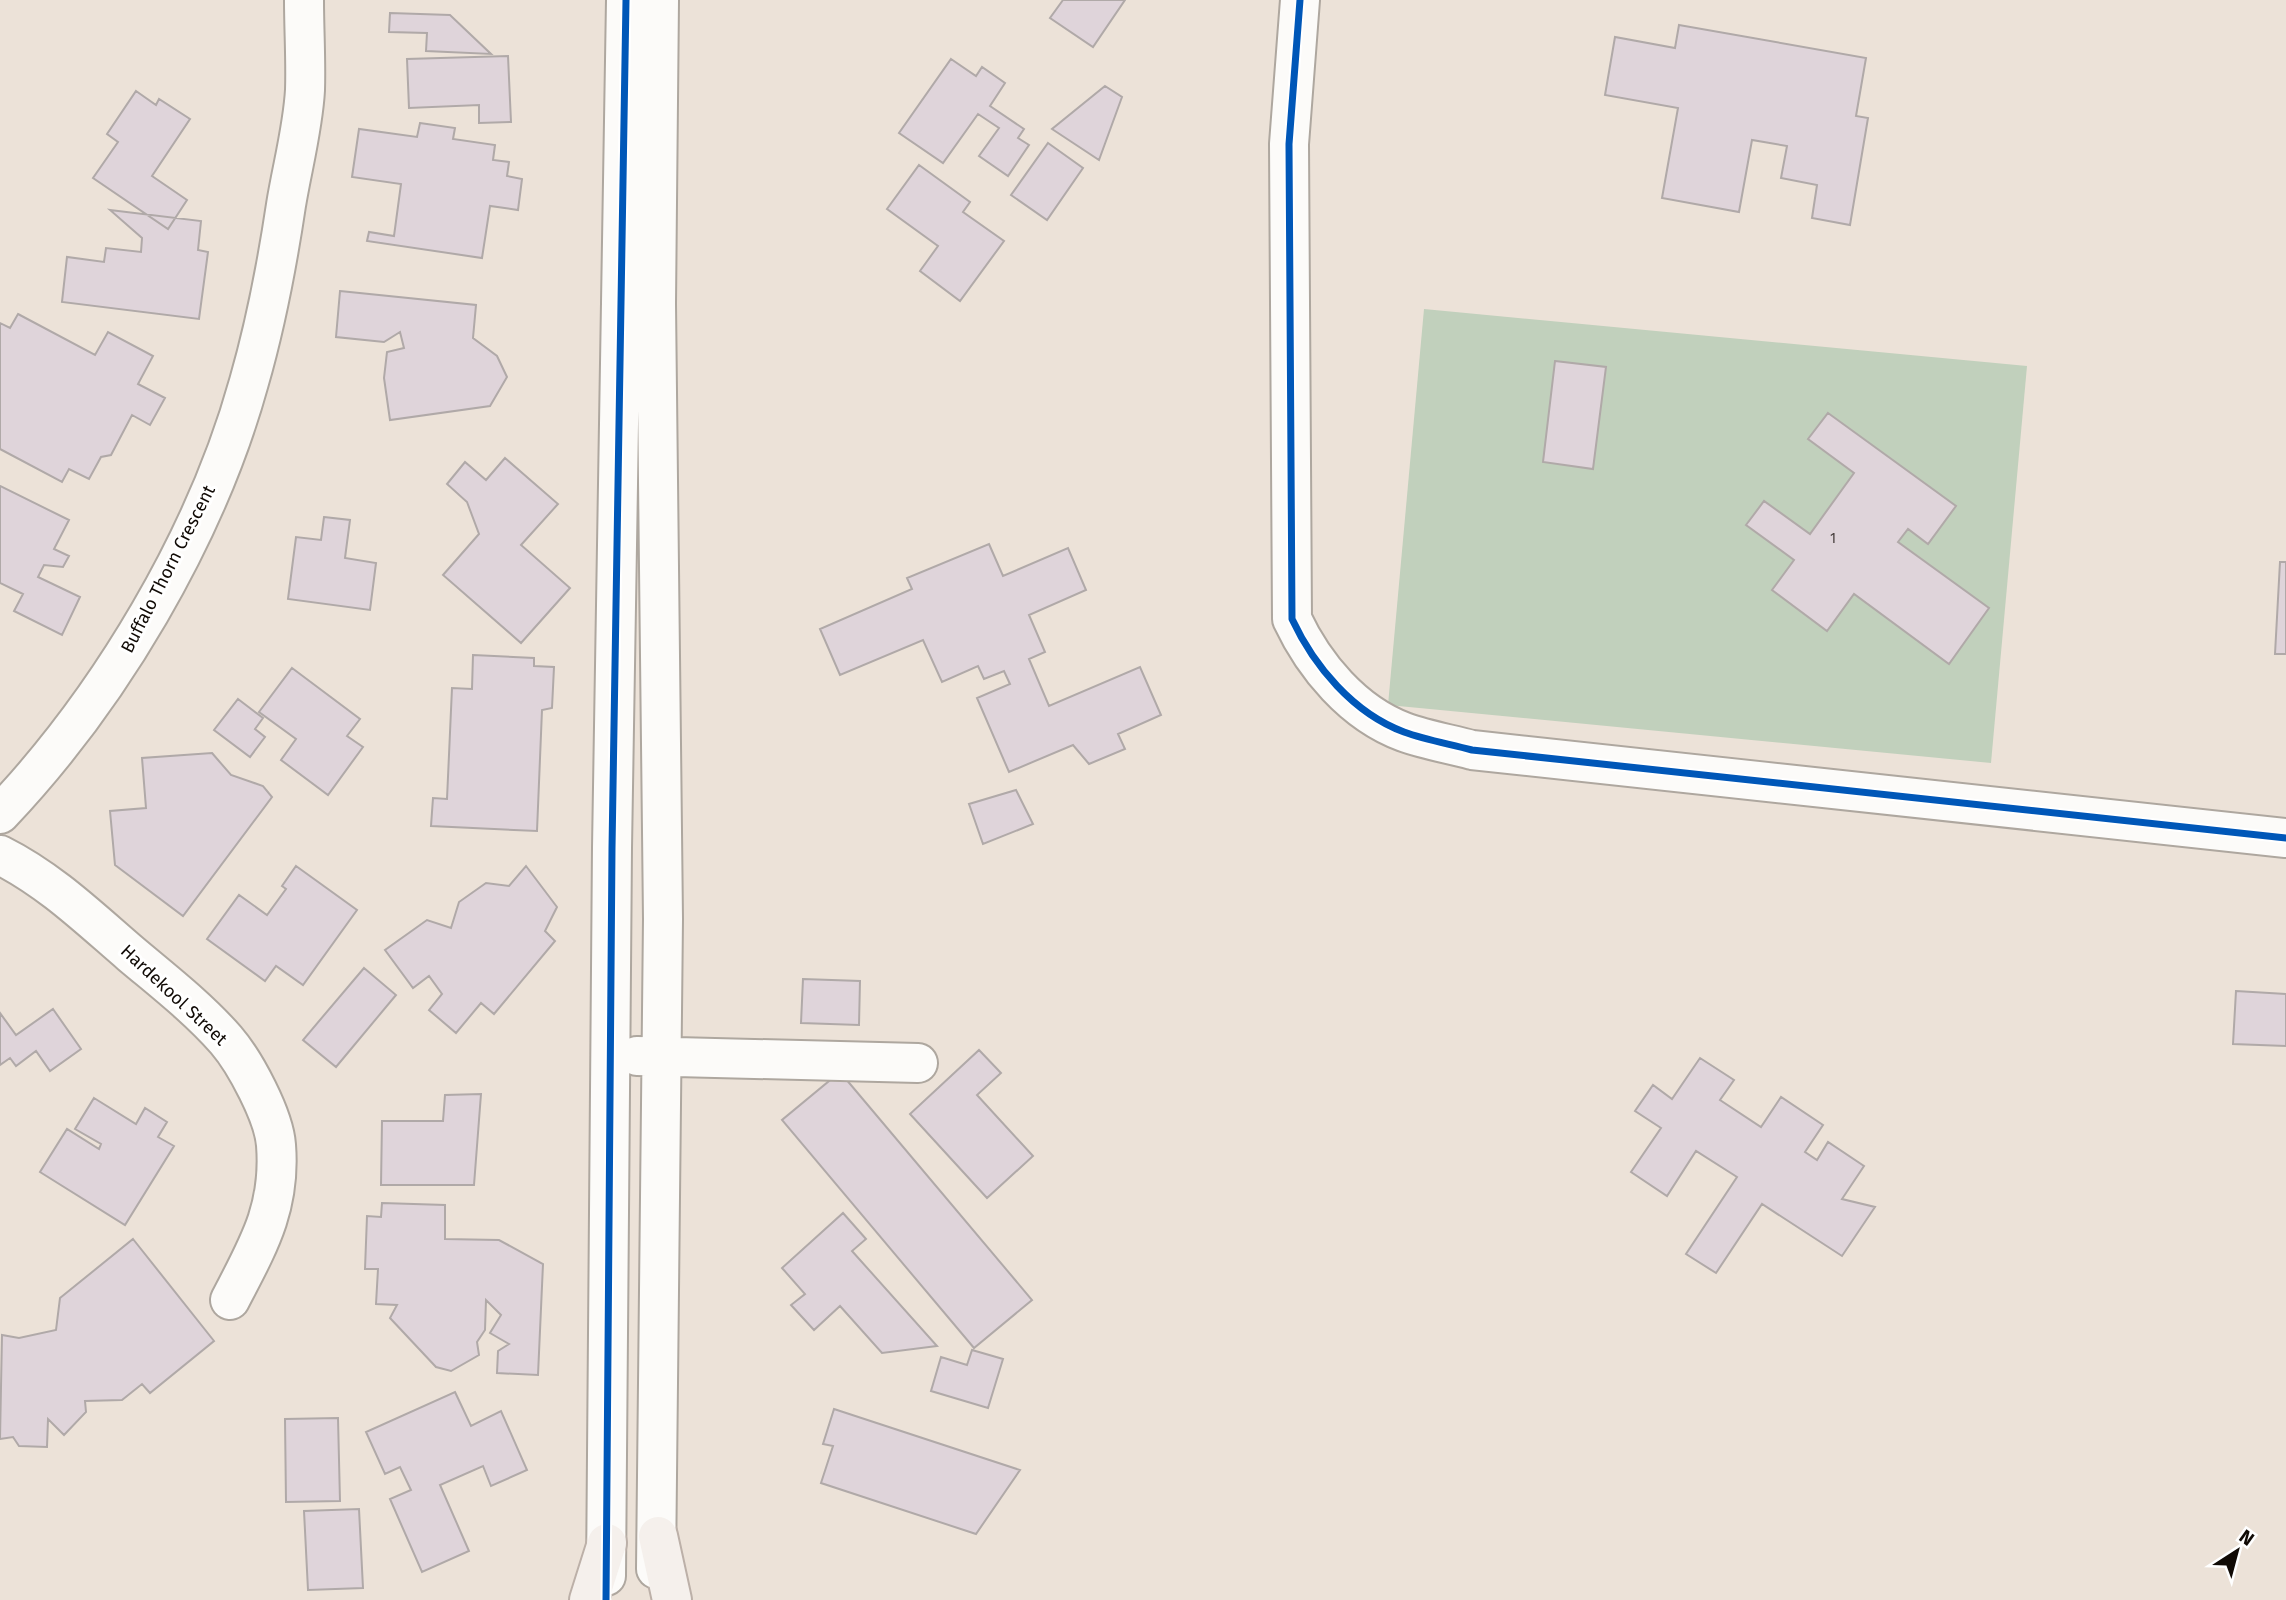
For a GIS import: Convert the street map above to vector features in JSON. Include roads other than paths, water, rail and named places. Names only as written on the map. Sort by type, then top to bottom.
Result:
[{"type":"main road","points":[[657,1536],[672,1600]]},
{"type":"main road","points":[[589,1600],[607,1543]]},
{"type":"street","name":"Buffalo Thorn Crescent","points":[[0,814],[43,769],[112,676],[165,582],[208,495],[249,384],[273,287],[305,92],[304,0]]},
{"type":"street","points":[[606,1600],[612,848],[626,0]]},
{"type":"street","points":[[657,1600],[663,846],[656,304],[659,0]]},
{"type":"street","points":[[1300,0],[1289,144],[1293,619],[1306,647],[1332,680],[1363,709],[1402,732],[1472,750],[2286,838]]},
{"type":"street","points":[[612,848],[663,846]]},
{"type":"street","name":"Hardekool Street","points":[[0,855],[52,886],[190,1004],[228,1042],[259,1093],[276,1142],[276,1198],[260,1243],[230,1300]]},
{"type":"street","points":[[610,1056],[918,1063]]}]
